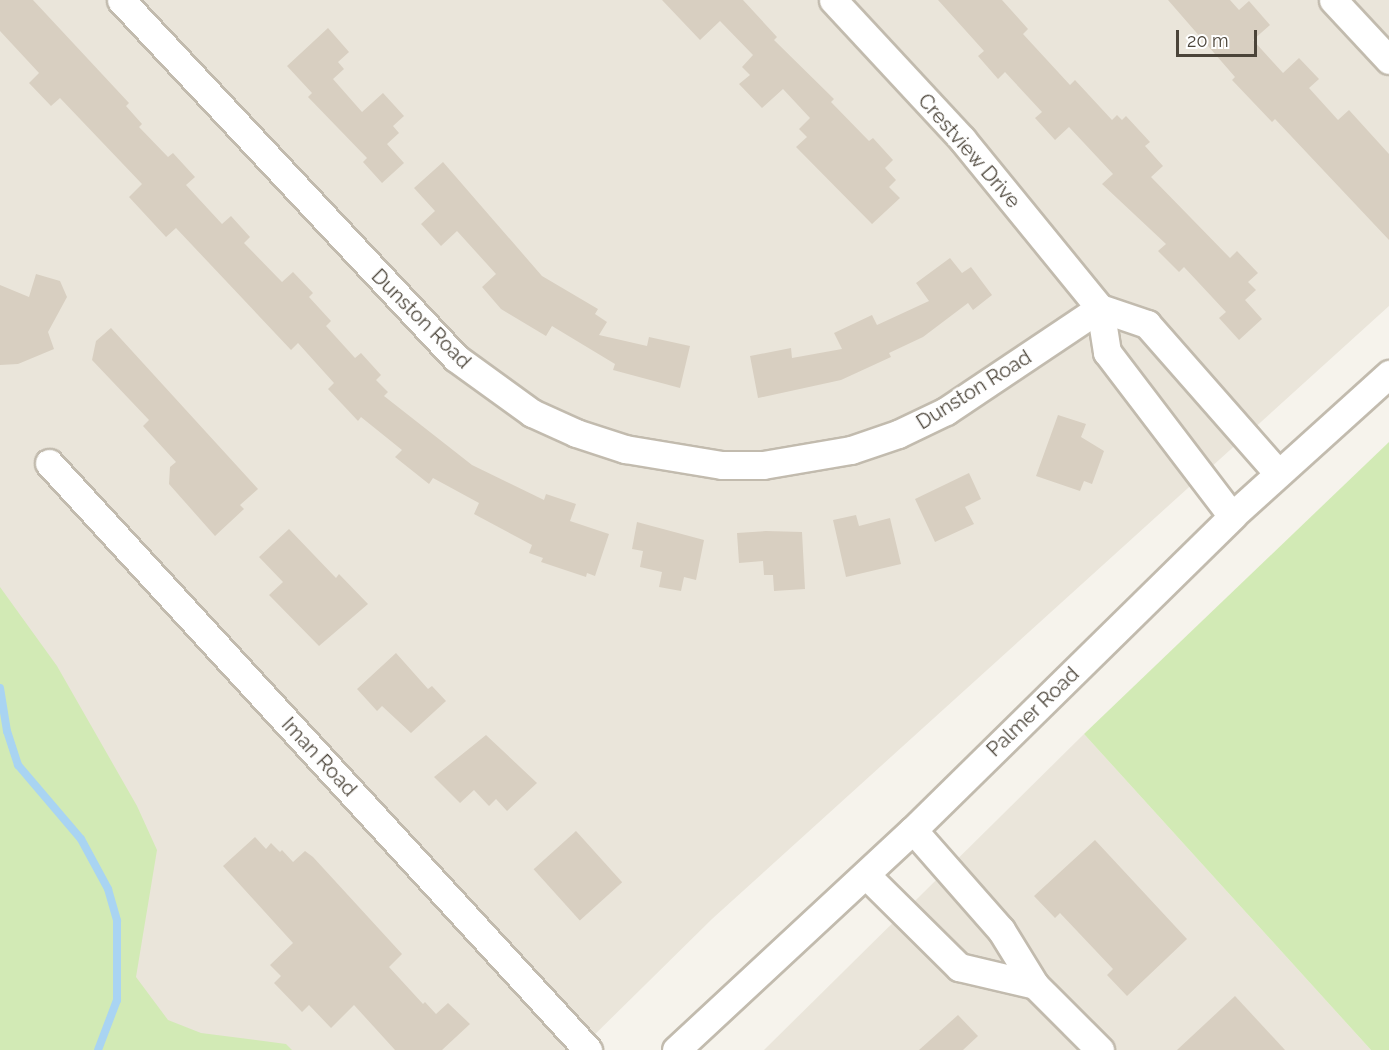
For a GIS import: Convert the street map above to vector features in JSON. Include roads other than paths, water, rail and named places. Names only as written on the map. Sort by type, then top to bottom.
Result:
[{"type":"street","name":"Dunston Road","points":[[121,0],[456,358],[532,413],[576,433],[625,449],[722,465],[763,465],[851,450],[924,423],[1100,308]]},
{"type":"street","name":"Crestview Drive","points":[[833,0],[962,139],[1100,308]]},
{"type":"street","points":[[1333,0],[1389,60]]},
{"type":"street","points":[[1233,516],[1107,352],[1100,308],[1147,324],[1278,473]]},
{"type":"street","name":"Palmer Road","points":[[676,1050],[913,830],[1278,473],[1389,374]]},
{"type":"street","name":"Iman Road","points":[[50,463],[588,1050]]},
{"type":"street","points":[[913,830],[1001,930],[1035,985],[1100,1050]]},
{"type":"street","points":[[866,875],[959,967],[1035,985]]},
{"type":"waterway","points":[[0,688],[7,731],[18,765],[81,839],[108,889],[117,921],[117,1000],[98,1050]]}]
